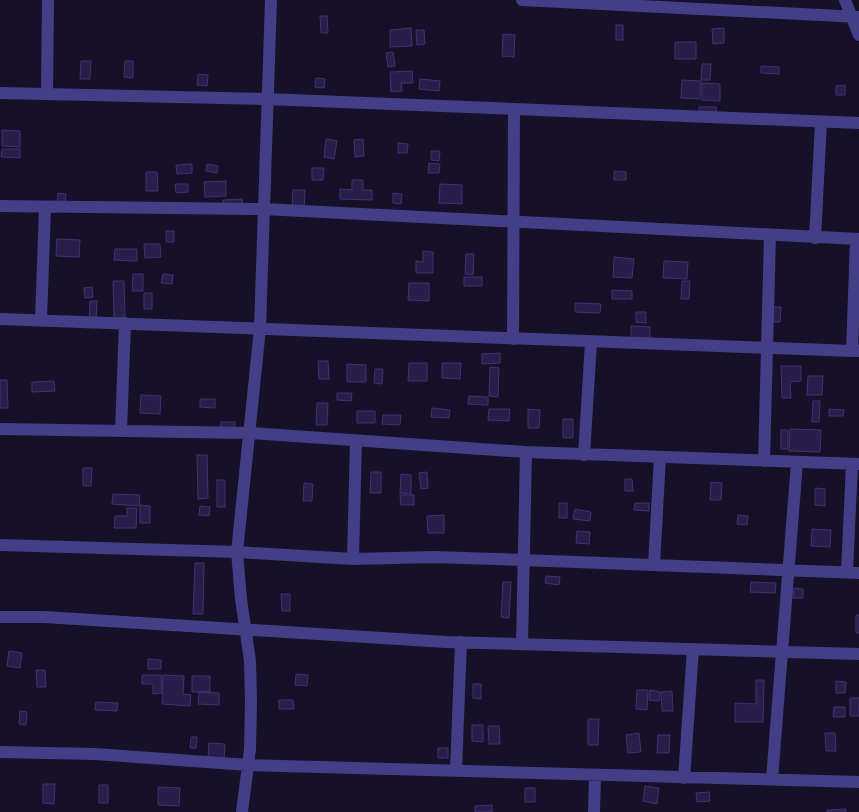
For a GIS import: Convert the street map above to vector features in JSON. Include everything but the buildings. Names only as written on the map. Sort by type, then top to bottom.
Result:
[{"type":"street","points":[[47,94],[48,0]]},
{"type":"street","points":[[242,812],[248,765],[251,701],[246,631],[240,599],[237,552],[260,328],[262,209],[271,0]]},
{"type":"street","points":[[522,0],[856,17]]},
{"type":"street","points":[[845,0],[856,17],[859,35]]},
{"type":"street","points":[[0,93],[268,100],[821,123],[859,124],[859,118]]},
{"type":"street","points":[[513,339],[514,110]]},
{"type":"street","points":[[815,238],[821,123]]},
{"type":"street","points":[[0,206],[262,209],[770,236],[858,238],[856,351],[41,319],[0,319]]},
{"type":"street","points":[[41,319],[45,208]]},
{"type":"street","points":[[764,461],[770,236]]},
{"type":"street","points":[[121,431],[126,323]]},
{"type":"street","points":[[584,455],[591,342]]},
{"type":"street","points":[[0,429],[250,433],[584,455],[855,464],[853,573],[434,557],[353,559],[237,552],[0,545]]},
{"type":"street","points":[[353,559],[356,441]]},
{"type":"street","points":[[522,644],[526,452]]},
{"type":"street","points":[[654,565],[660,457]]},
{"type":"street","points":[[772,779],[797,462]]},
{"type":"street","points":[[0,617],[44,617],[246,631],[461,642],[859,654]]},
{"type":"street","points":[[456,770],[461,642]]},
{"type":"street","points":[[684,778],[693,649]]},
{"type":"street","points":[[0,752],[95,754],[248,765],[859,782]]},
{"type":"street","points":[[594,812],[595,775]]}]
